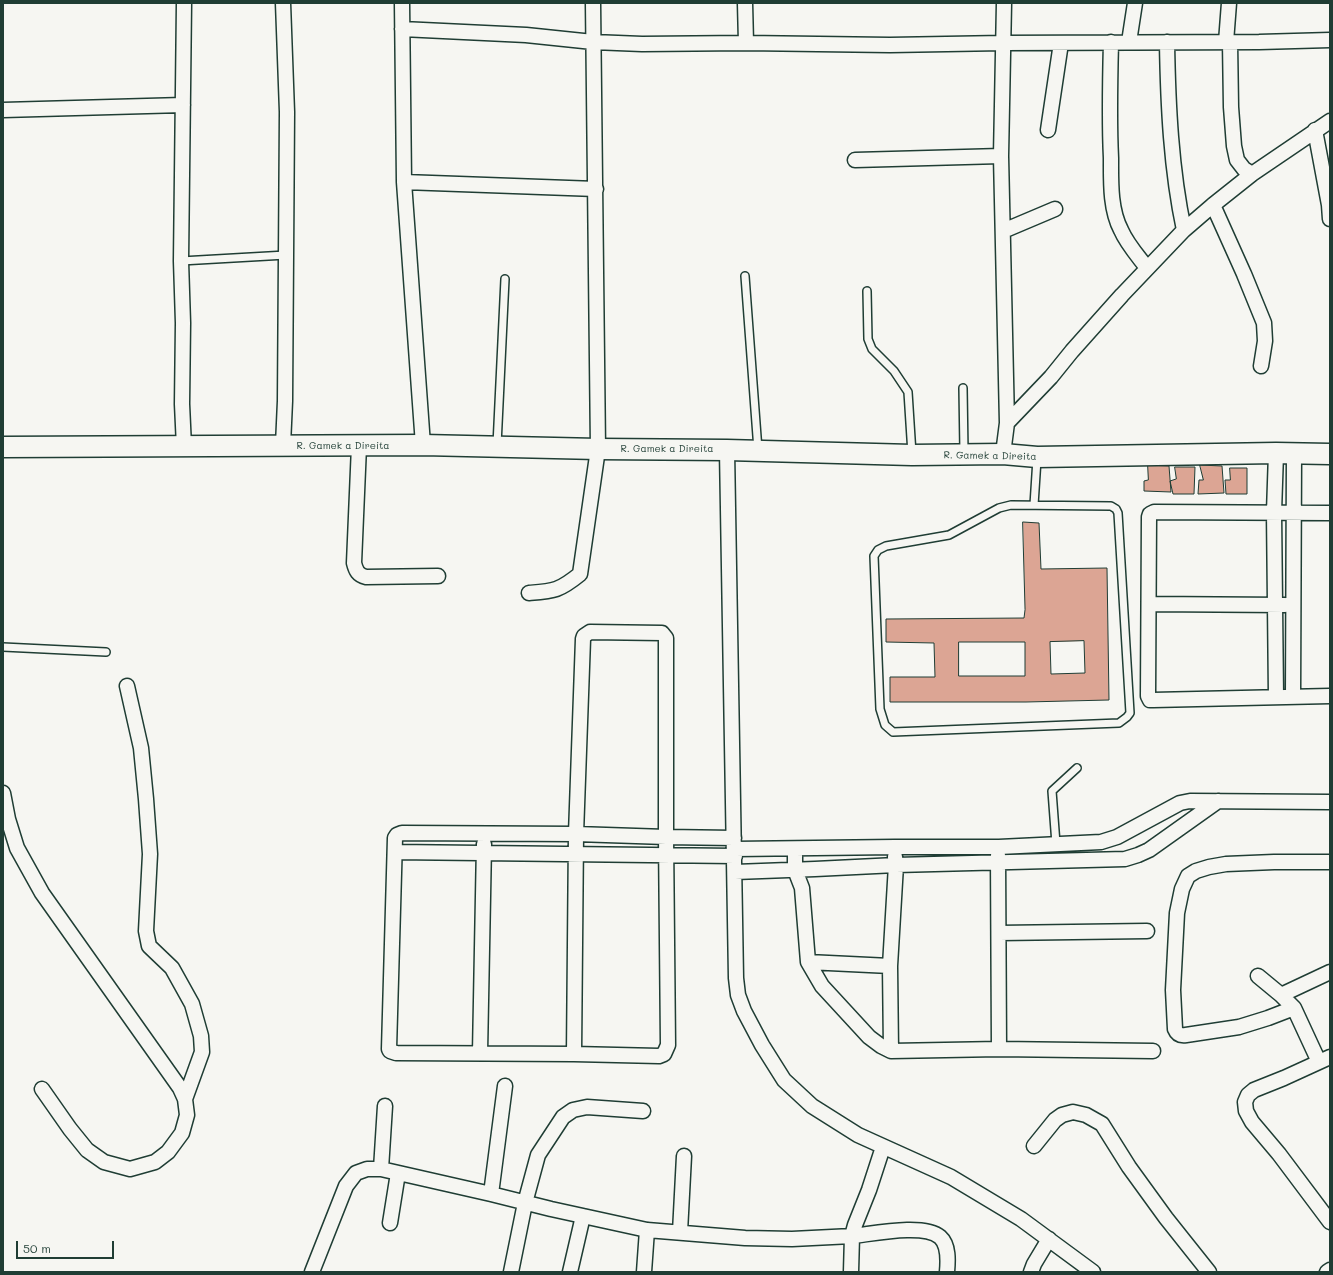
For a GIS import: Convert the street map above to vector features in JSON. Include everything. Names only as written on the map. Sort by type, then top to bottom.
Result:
[{"type":"main road","name":"R. Gamek a Direita","points":[[3,447],[184,447],[283,445],[423,446],[758,450],[912,455],[1003,454],[1037,457],[1330,454]]},
{"type":"street","points":[[184,3],[181,261],[183,323],[182,404],[184,447]]},
{"type":"street","points":[[283,3],[287,112],[285,401],[283,445]]},
{"type":"street","points":[[402,3],[404,182],[423,446]]},
{"type":"street","points":[[528,593],[551,592],[566,585],[580,574],[598,449],[593,3]]},
{"type":"street","points":[[745,3],[746,43]]},
{"type":"street","points":[[1003,454],[1007,423],[1001,156],[1004,3]]},
{"type":"street","points":[[1130,42],[1135,3]]},
{"type":"street","points":[[1229,3],[1228,42],[1234,146],[1237,160],[1244,169],[1252,174]]},
{"type":"street","points":[[402,29],[526,35],[593,42],[642,44],[746,43],[897,45],[1003,42],[1259,42],[1330,40]]},
{"type":"street","points":[[1111,42],[1109,117],[1112,197],[1120,230],[1147,268]]},
{"type":"street","points":[[1167,42],[1168,82],[1175,175],[1178,203],[1184,230]]},
{"type":"street","points":[[1048,130],[1061,43]]},
{"type":"street","points":[[3,110],[183,105]]},
{"type":"street","points":[[1007,423],[1051,377],[1072,351],[1147,268],[1184,230],[1252,174],[1330,121]]},
{"type":"street","points":[[1316,130],[1330,219]]},
{"type":"street","points":[[856,160],[1001,156]]},
{"type":"street","points":[[404,182],[596,189]]},
{"type":"street","points":[[1213,205],[1264,323],[1265,341],[1261,366]]},
{"type":"street","points":[[1003,231],[1056,210]]},
{"type":"street","points":[[359,446],[354,563],[356,570],[361,575],[366,577],[438,576]]},
{"type":"street","points":[[727,450],[736,978],[738,995],[744,1011],[762,1045],[784,1080],[812,1106],[858,1135],[951,1177],[1021,1219],[1093,1272]]},
{"type":"street","points":[[1276,697],[1274,512],[1285,454]]},
{"type":"street","points":[[1285,454],[1294,513],[1293,697]]},
{"type":"street","points":[[1330,513],[1152,513],[1149,517],[1148,696],[1150,700],[1330,696]]},
{"type":"street","points":[[1149,604],[1294,605]]},
{"type":"street","points":[[574,1054],[576,834],[582,639],[590,632],[662,633],[666,638],[666,837],[668,1045],[664,1054],[659,1056],[396,1053],[390,1051],[396,835],[402,833],[485,833],[576,834],[666,837],[734,848]]},
{"type":"street","points":[[127,686],[141,748],[146,800],[150,854],[146,931],[149,946],[172,968],[192,1004],[201,1036],[202,1052],[185,1100]]},
{"type":"street","points":[[3,792],[8,819],[17,848],[42,893],[175,1081],[185,1100],[187,1114],[182,1132],[168,1152],[155,1162],[130,1169],[104,1162],[87,1150],[70,1129],[42,1089]]},
{"type":"street","points":[[395,852],[667,856],[734,848],[795,849],[998,847],[1101,842],[1109,840],[1180,803],[1190,801],[1330,802]]},
{"type":"street","points":[[735,872],[896,865],[1125,859],[1149,850],[1218,801]]},
{"type":"street","points":[[480,1053],[485,833]]},
{"type":"street","points":[[891,1051],[890,966],[896,865],[895,847]]},
{"type":"street","points":[[998,847],[998,1049]]},
{"type":"street","points":[[802,888],[815,869],[816,848]]},
{"type":"street","points":[[795,849],[795,870],[802,888],[808,962],[822,986],[864,1032],[881,1046],[891,1051],[998,1049],[1153,1051]]},
{"type":"street","points":[[1294,1008],[1239,1027],[1181,1036],[1177,1034],[1175,1029],[1173,990],[1176,913],[1182,889],[1188,876],[1196,871],[1226,864],[1330,862]]},
{"type":"street","points":[[999,933],[1147,932]]},
{"type":"street","points":[[808,962],[890,966]]},
{"type":"street","points":[[1281,995],[1330,972]]},
{"type":"street","points":[[1258,976],[1294,1008],[1324,1060],[1254,1090],[1248,1095],[1245,1102],[1246,1111],[1252,1122],[1279,1154],[1330,1222]]},
{"type":"street","points":[[492,1194],[505,1086]]},
{"type":"street","points":[[381,1169],[385,1106]]},
{"type":"street","points":[[511,1272],[525,1203],[538,1155],[563,1117],[573,1110],[587,1107],[642,1111]]},
{"type":"street","points":[[1034,1146],[1055,1120],[1062,1115],[1072,1112],[1086,1115],[1102,1124],[1166,1218],[1209,1272]]},
{"type":"street","points":[[851,1272],[852,1236],[854,1225],[869,1190],[883,1147]]},
{"type":"street","points":[[680,1232],[684,1156]]},
{"type":"street","points":[[312,1272],[346,1186],[356,1173],[367,1169],[381,1169],[647,1230],[745,1238],[792,1239],[852,1236],[906,1230],[927,1231],[940,1237],[946,1247],[948,1259],[947,1272]]},
{"type":"street","points":[[390,1223],[398,1173]]},
{"type":"street","points":[[570,1272],[583,1216]]},
{"type":"street","points":[[644,1272],[647,1230]]},
{"type":"street","points":[[1031,1272],[1049,1239]]},
{"type":"lane","points":[[181,261],[286,255]]},
{"type":"lane","points":[[746,276],[758,450]]},
{"type":"lane","points":[[497,447],[505,279]]},
{"type":"lane","points":[[867,290],[868,339],[872,348],[894,371],[908,392],[912,455]]},
{"type":"lane","points":[[963,388],[964,455]]},
{"type":"lane","points":[[1034,505],[1037,457]]},
{"type":"lane","points":[[1011,505],[1034,505],[1111,506],[1116,509],[1118,513],[1130,713],[1119,723],[893,732],[885,725],[880,709],[874,556],[878,550],[886,546],[949,535],[999,508],[1011,505]]},
{"type":"lane","points":[[3,648],[106,652]]},
{"type":"lane","points":[[1056,844],[1052,792],[1077,768]]},
{"type":"building","points":[[1148,465],[1169,466],[1171,492],[1144,491],[1144,481],[1148,480]]},
{"type":"building","points":[[1200,465],[1222,466],[1224,493],[1198,494],[1199,480],[1203,480]]},
{"type":"building","points":[[1175,467],[1195,467],[1194,494],[1173,494],[1170,481],[1176,479]]},
{"type":"building","points":[[1230,468],[1247,468],[1247,494],[1226,494],[1225,480],[1230,480]]},
{"type":"building","points":[[1023,522],[1039,523],[1041,569],[1107,568],[1109,700],[1026,702],[890,702],[890,677],[935,677],[934,643],[886,642],[886,619],[1024,618]],"holes":[[[1084,641],[1085,673],[1051,674],[1050,642]],[[959,642],[1025,642],[1025,676],[959,676]]]}]
